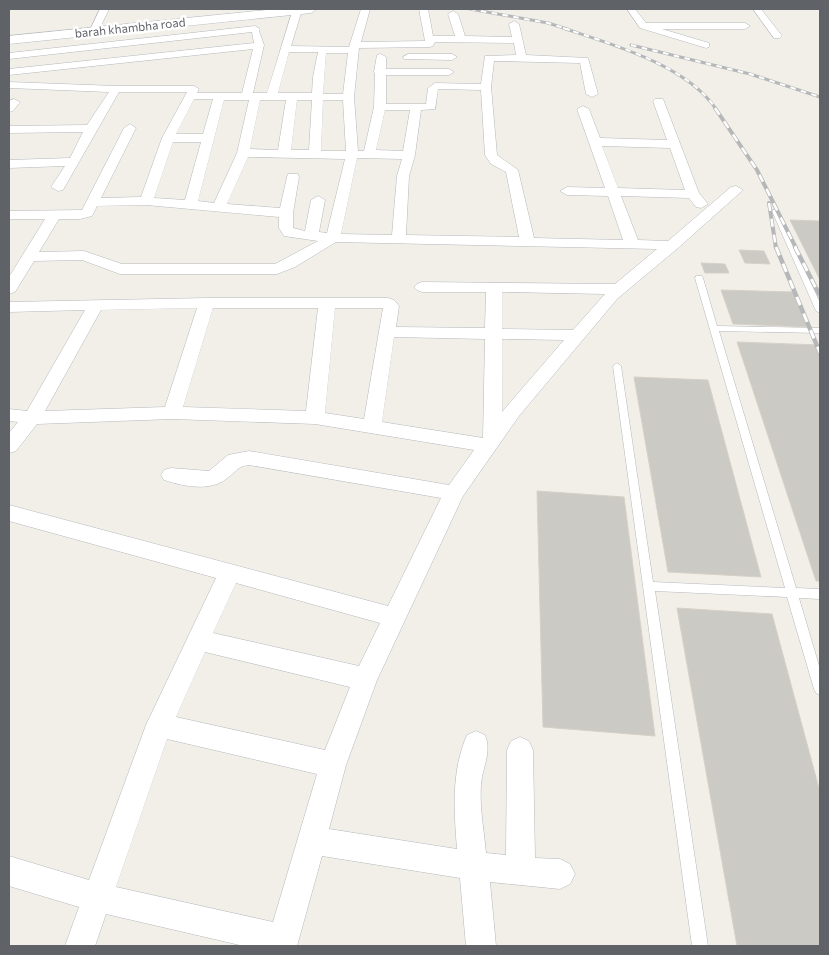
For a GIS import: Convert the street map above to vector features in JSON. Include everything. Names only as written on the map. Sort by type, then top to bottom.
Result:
[{"type":"street","points":[[95,30],[104,9]]},
{"type":"street","name":"barah khambha road","points":[[9,40],[312,9]]},
{"type":"street","points":[[365,9],[362,25],[370,55],[379,72],[387,111],[369,154]]},
{"type":"street","points":[[370,55],[431,43],[424,9]]},
{"type":"street","points":[[631,9],[642,26],[706,45]]},
{"type":"street","points":[[757,9],[777,36]]},
{"type":"street","points":[[271,97],[287,49],[297,10]]},
{"type":"street","points":[[453,14],[461,39]]},
{"type":"street","points":[[218,208],[243,153],[259,45],[255,29],[248,15]]},
{"type":"street","points":[[701,18],[738,16]]},
{"type":"street","points":[[514,24],[522,58]]},
{"type":"street","points":[[642,26],[745,26]]},
{"type":"street","points":[[9,56],[255,29]]},
{"type":"street","points":[[430,39],[518,40]]},
{"type":"street","points":[[9,72],[259,45]]},
{"type":"street","points":[[287,49],[370,55],[452,56]]},
{"type":"street","points":[[315,154],[317,97],[322,54]]},
{"type":"street","points":[[29,257],[84,255],[120,269],[277,269],[290,264],[333,238],[352,155],[348,97],[370,55]]},
{"type":"street","points":[[527,241],[512,170],[497,162],[491,155],[486,87],[489,58],[583,59],[592,94]]},
{"type":"street","points":[[379,72],[449,72]]},
{"type":"street","points":[[9,85],[116,89],[192,88],[194,90],[168,138],[146,201]]},
{"type":"street","points":[[387,111],[432,106],[433,88],[435,86],[486,87]]},
{"type":"street","points":[[58,187],[74,162],[91,128],[116,89]]},
{"type":"street","points":[[190,96],[348,97]]},
{"type":"street","points":[[190,205],[219,96]]},
{"type":"street","points":[[284,154],[292,97]]},
{"type":"street","points":[[659,101],[694,194],[708,214]]},
{"type":"street","points":[[398,240],[403,176],[409,155],[416,108]]},
{"type":"street","points":[[584,109],[632,244]]},
{"type":"street","points":[[9,129],[91,128]]},
{"type":"street","points":[[9,215],[54,216],[84,215],[87,213],[130,128]]},
{"type":"street","points":[[168,138],[208,138]]},
{"type":"street","points":[[595,142],[675,144]]},
{"type":"street","points":[[243,153],[409,155]]},
{"type":"street","points":[[9,164],[74,162]]},
{"type":"street","points":[[293,177],[286,213],[287,231],[292,234],[333,238],[398,240],[673,245]]},
{"type":"street","points":[[9,871],[96,897],[283,943],[333,765],[365,679],[454,493],[512,412],[611,296],[736,190]]},
{"type":"street","points":[[567,191],[694,194]]},
{"type":"street","points":[[311,236],[318,200]]},
{"type":"street","points":[[93,202],[146,201],[286,213]]},
{"type":"street","points":[[9,289],[54,216]]},
{"type":"street","points":[[422,287],[619,289]]},
{"type":"street","points":[[490,442],[494,288]]},
{"type":"street","points":[[172,413],[207,303]]},
{"type":"street","points":[[9,307],[207,303],[388,304],[391,306],[372,428]]},
{"type":"street","points":[[314,418],[327,303]]},
{"type":"street","points":[[9,446],[32,418],[96,305]]},
{"type":"street","points":[[386,332],[578,335]]},
{"type":"street","points":[[9,415],[32,418],[172,413],[314,418],[372,428],[490,442]]},
{"type":"street","points":[[171,475],[212,477],[221,473],[234,460],[249,458],[454,493]]},
{"type":"street","points":[[9,513],[394,617]]},
{"type":"street","points":[[80,946],[158,725],[229,573]]},
{"type":"street","points":[[198,640],[365,679]]},
{"type":"street","points":[[158,725],[333,765]]},
{"type":"street","points":[[476,744],[468,780],[468,811],[481,946]]},
{"type":"street","points":[[520,750],[522,872]]},
{"type":"street","points":[[312,840],[472,866],[560,874]]},
{"type":"lane","points":[[775,211],[820,311]]},
{"type":"lane","points":[[698,278],[820,689]]},
{"type":"lane","points":[[714,328],[820,330]]},
{"type":"lane","points":[[617,366],[700,946]]},
{"type":"lane","points":[[648,586],[820,594]]},
{"type":"building","points":[[790,220],[820,221],[820,280]]},
{"type":"building","points":[[739,250],[764,251],[770,264],[745,263]]},
{"type":"building","points":[[701,263],[725,264],[729,273],[705,273]]},
{"type":"building","points":[[721,290],[795,292],[810,327],[733,324]]},
{"type":"building","points":[[737,342],[820,345],[820,581],[816,581]]},
{"type":"building","points":[[634,377],[708,380],[761,577],[668,572]]},
{"type":"building","points":[[537,491],[624,497],[655,736],[543,727]]},
{"type":"building","points":[[677,608],[772,614],[820,792],[820,946],[737,946]]},
{"type":"railway","points":[[470,9],[548,23],[570,30]]},
{"type":"railway","points":[[563,28],[625,49],[668,68],[687,80],[716,109]]},
{"type":"railway","points":[[631,45],[750,74],[820,97]]},
{"type":"railway","points":[[715,108],[757,170],[796,248]]},
{"type":"railway","points":[[769,203],[776,248]]},
{"type":"railway","points":[[776,247],[820,353]]},
{"type":"railway","points":[[795,247],[820,296]]}]
